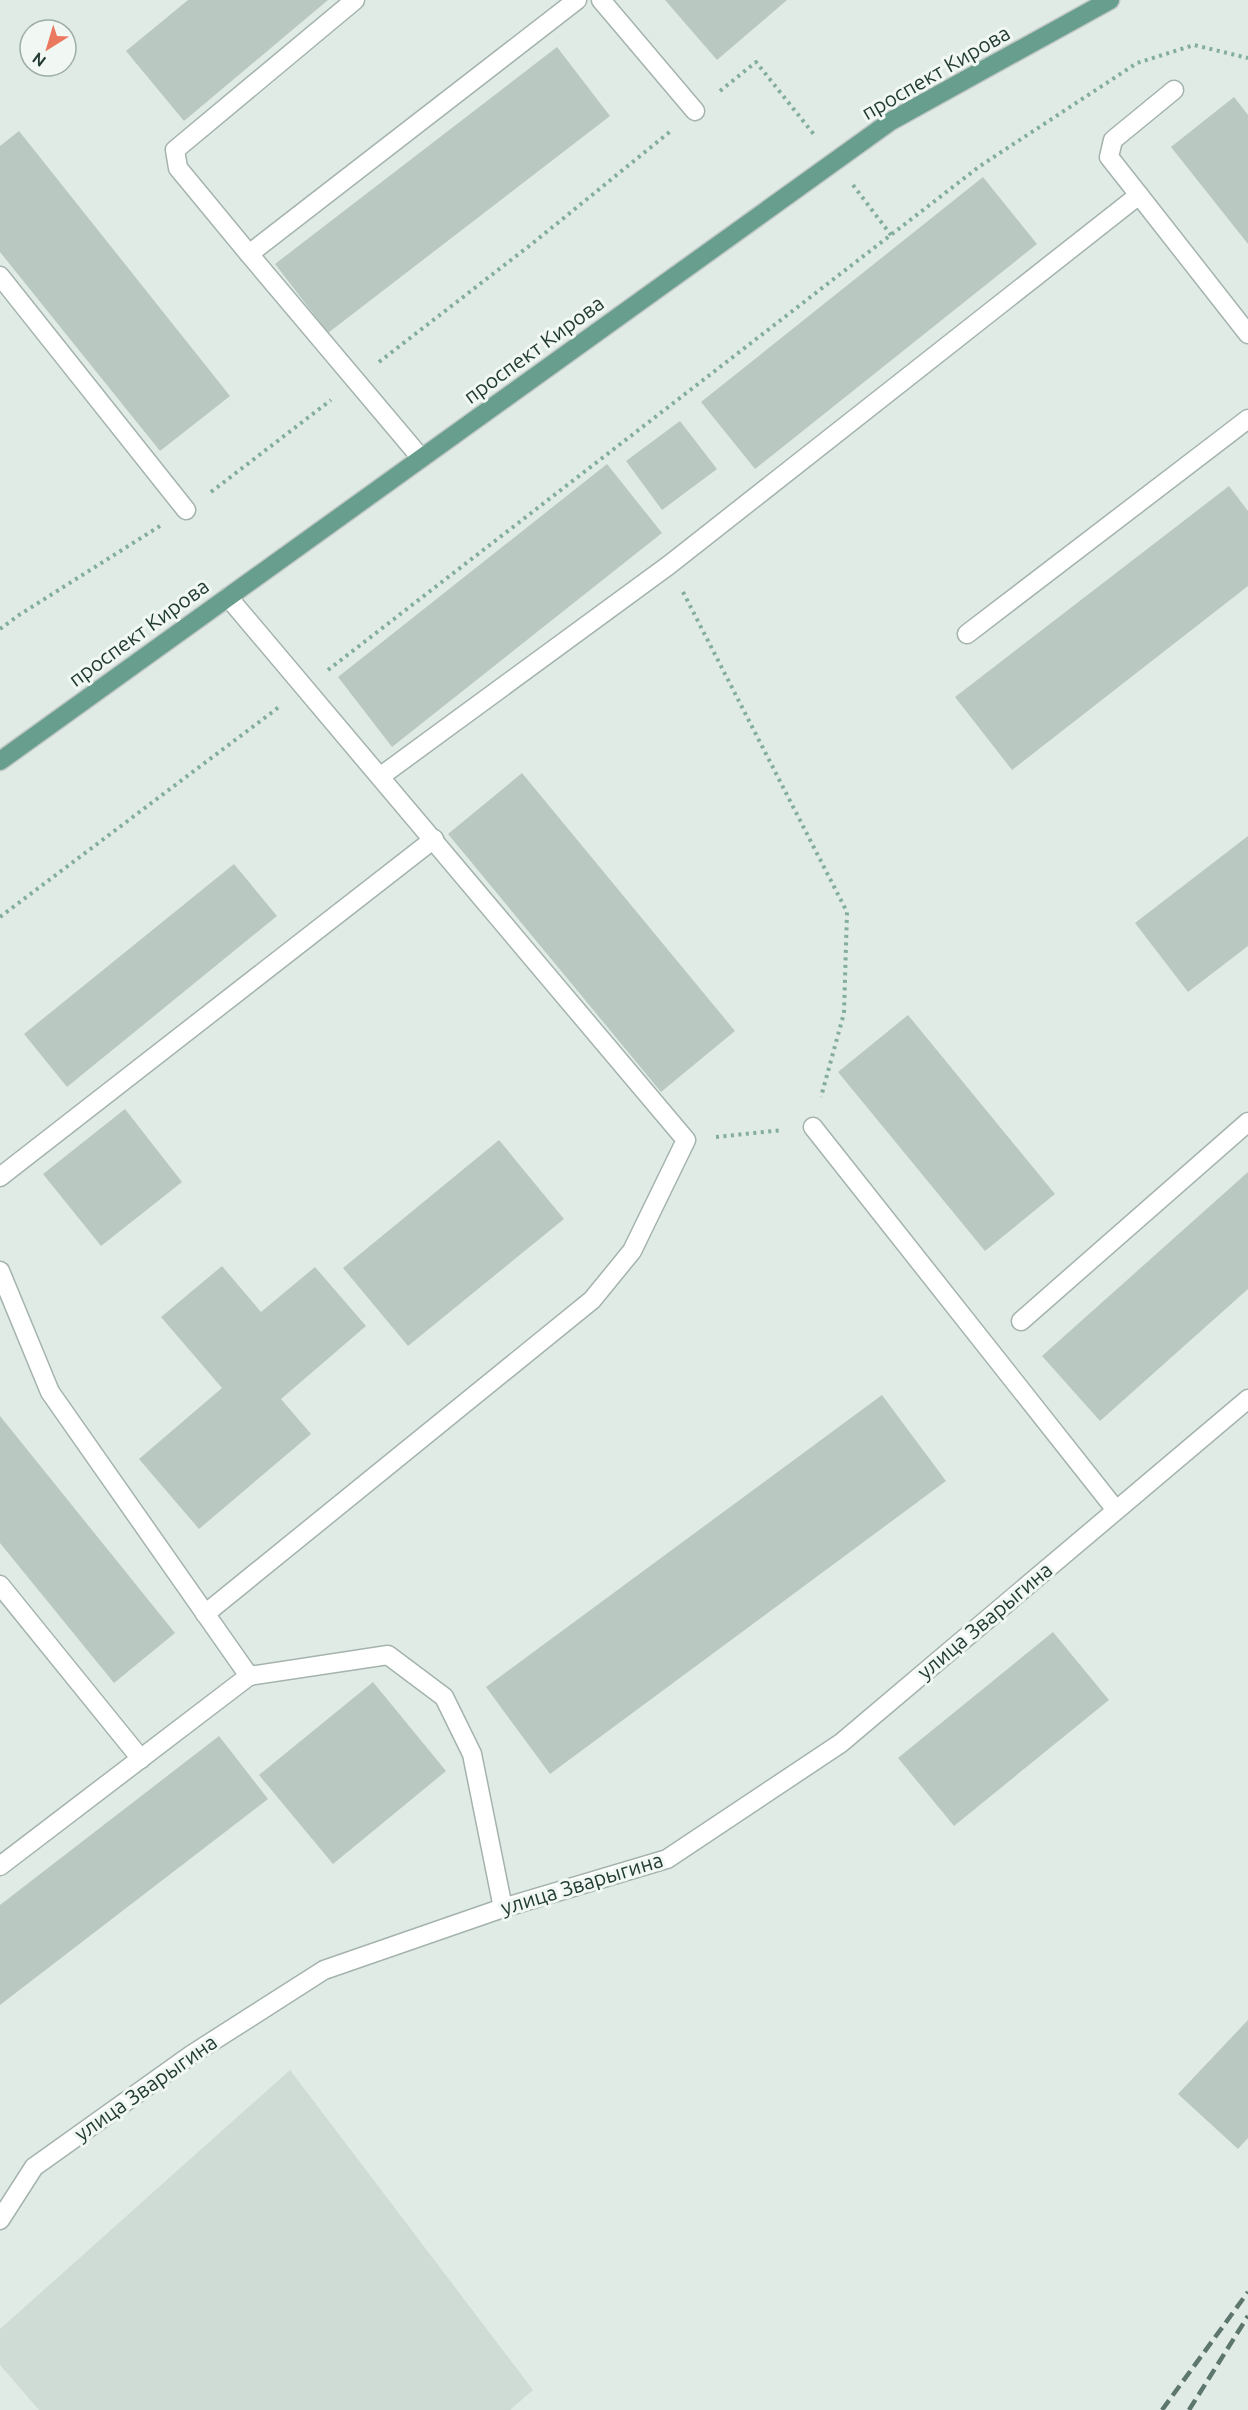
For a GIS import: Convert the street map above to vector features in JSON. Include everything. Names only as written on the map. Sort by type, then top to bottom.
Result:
[{"type":"main road","name":"проспект Кирова","points":[[0,761],[891,121],[1110,0]]},
{"type":"street","points":[[355,0],[175,150],[178,168],[421,458]]},
{"type":"street","points":[[249,254],[577,0]]},
{"type":"street","points":[[601,0],[695,111]]},
{"type":"street","points":[[1174,90],[1113,140],[1109,157],[1248,334]]},
{"type":"street","points":[[381,776],[669,565],[1139,195]]},
{"type":"street","points":[[0,276],[186,510]]},
{"type":"street","points":[[967,634],[1248,419]]},
{"type":"street","points":[[205,1614],[592,1300],[632,1251],[686,1140],[228,597]]},
{"type":"street","points":[[0,1177],[434,839]]},
{"type":"street","points":[[1021,1321],[1248,1122]]},
{"type":"street","points":[[813,1126],[1116,1510]]},
{"type":"street","points":[[0,1271],[50,1392],[249,1677]]},
{"type":"street","name":"улица Зварыгина","points":[[0,2220],[34,2167],[191,2055],[324,1970],[502,1908],[667,1860],[841,1743],[1248,1399]]},
{"type":"street","points":[[0,1585],[141,1759]]},
{"type":"street","points":[[0,1866],[249,1677],[388,1655],[444,1697],[472,1754],[502,1908]]},
{"type":"path","points":[[0,916],[305,687],[980,166],[1137,63],[1194,45],[1248,58]]},
{"type":"path","points":[[0,629],[186,510],[533,243],[756,62],[891,235]]},
{"type":"path","points":[[669,565],[847,912],[844,1013],[813,1126],[686,1140]]},
{"type":"shaded area","points":[[290,2070],[533,2390],[510,2410],[39,2410],[0,2365],[0,2329]]},
{"type":"building","points":[[188,0],[328,0],[184,121],[126,51]]},
{"type":"building","points":[[665,0],[787,0],[717,60]]},
{"type":"building","points":[[557,47],[610,116],[328,333],[275,264]]},
{"type":"building","points":[[1234,97],[1248,115],[1248,244],[1171,147]]},
{"type":"building","points":[[19,131],[230,396],[160,451],[0,252],[0,146]]},
{"type":"building","points":[[983,177],[1037,244],[755,469],[701,402]]},
{"type":"building","points":[[680,421],[717,469],[662,510],[626,461]]},
{"type":"building","points":[[607,464],[662,533],[392,747],[338,677]]},
{"type":"building","points":[[1229,486],[1248,511],[1248,586],[1012,770],[955,697]]},
{"type":"building","points":[[522,773],[735,1031],[661,1092],[448,834]]},
{"type":"building","points":[[1248,836],[1248,946],[1188,992],[1135,923]]},
{"type":"building","points":[[234,864],[277,916],[67,1087],[24,1034]]},
{"type":"building","points":[[908,1015],[1055,1194],[985,1251],[838,1072]]},
{"type":"building","points":[[125,1109],[182,1182],[101,1246],[43,1174]]},
{"type":"building","points":[[499,1140],[564,1219],[408,1346],[343,1268]]},
{"type":"building","points":[[1248,1172],[1248,1289],[1100,1421],[1042,1356]]},
{"type":"building","points":[[222,1266],[261,1312],[315,1267],[366,1326],[281,1399],[311,1434],[199,1529],[139,1459],[222,1388],[161,1317]]},
{"type":"building","points":[[882,1395],[946,1481],[550,1774],[486,1687]]},
{"type":"building","points":[[0,1416],[175,1633],[114,1683],[0,1543]]},
{"type":"building","points":[[1053,1632],[1109,1700],[954,1826],[898,1758]]},
{"type":"building","points":[[373,1682],[446,1771],[333,1864],[259,1775]]},
{"type":"building","points":[[219,1736],[268,1799],[0,2005],[0,1905]]},
{"type":"building","points":[[1248,2020],[1248,2138],[1238,2149],[1178,2094]]},
{"type":"railway","points":[[1162,2410],[1248,2292]]},
{"type":"railway","points":[[1189,2410],[1248,2316]]}]
